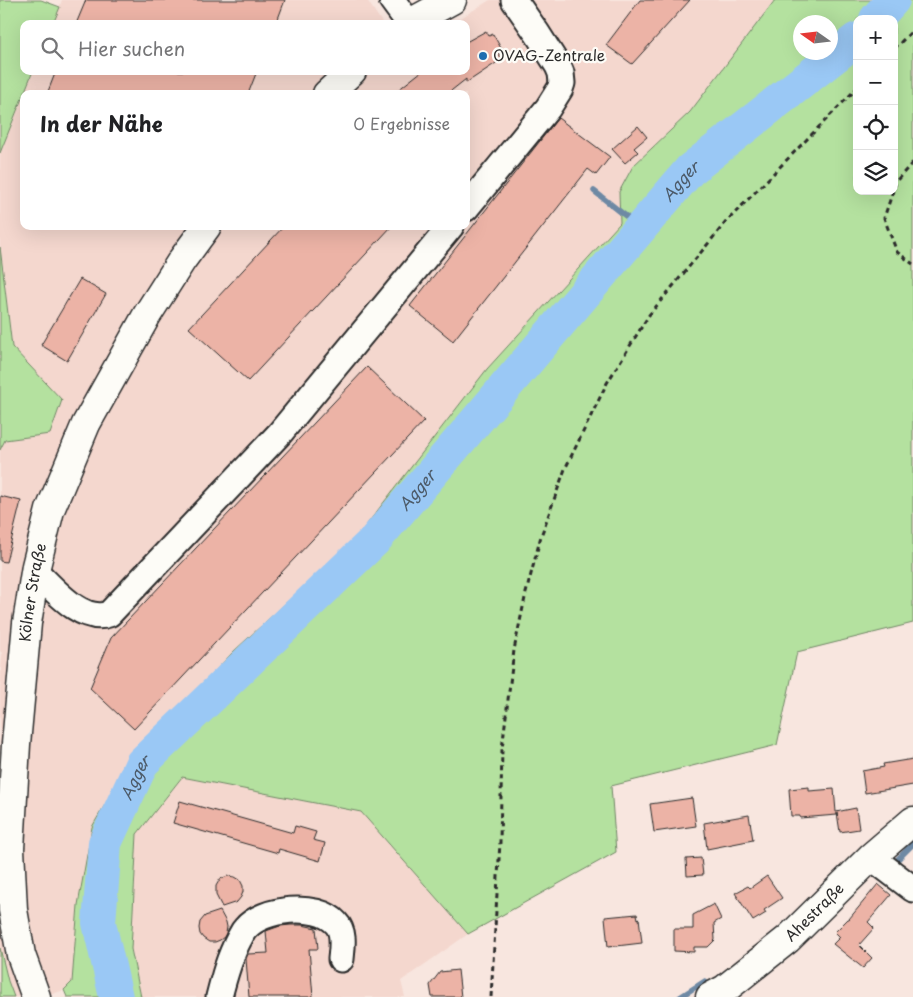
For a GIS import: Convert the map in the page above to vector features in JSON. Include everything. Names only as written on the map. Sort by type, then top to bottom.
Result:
[{"type":"main road","points":[[414,20],[452,0]]},
{"type":"main road","points":[[331,90],[348,75]]},
{"type":"main road","name":"Kölner Straße","points":[[36,997],[21,955],[12,910],[10,850],[23,660],[35,571],[50,510],[86,424],[147,315],[203,230]]},
{"type":"main road","name":"Ahestraße","points":[[710,997],[724,989],[788,940],[871,857],[913,821]]},
{"type":"street","points":[[392,0],[406,20]]},
{"type":"street","points":[[470,203],[548,108],[562,83],[558,66],[514,0]]},
{"type":"street","points":[[35,571],[74,607],[88,614],[109,614],[280,433],[449,230]]},
{"type":"street","points":[[871,857],[913,889]]},
{"type":"street","points":[[220,997],[224,974],[245,929],[259,918],[276,912],[289,910],[316,912],[329,917],[337,923],[343,938],[341,959]]},
{"type":"path","points":[[898,45],[913,30]]},
{"type":"path","points":[[491,997],[499,852],[502,749],[514,650],[541,536],[565,469],[607,383],[649,315],[726,222],[853,92]]},
{"type":"path","points":[[898,179],[913,162]]},
{"type":"path","points":[[892,195],[884,218],[897,252],[913,264]]},
{"type":"shaded area","points":[[62,0],[367,0],[380,20],[54,20]]},
{"type":"shaded area","points":[[490,0],[775,0],[690,112],[633,166],[619,192],[620,223],[487,369],[357,538],[233,652],[130,761],[78,905],[72,983],[64,990],[44,997],[14,997],[0,948],[0,690],[2,653],[0,651],[0,450],[5,440],[50,434],[62,400],[12,347],[0,247],[0,153],[20,105],[20,230],[470,230],[470,90],[26,90],[31,75],[470,75],[470,20],[458,20]]},
{"type":"shaded area","points":[[182,777],[361,812],[468,934],[401,981],[405,997],[141,997],[131,949],[137,834]]},
{"type":"green space","points":[[0,0],[41,0],[60,7],[55,20],[20,20],[20,75],[31,75],[25,90],[20,90],[20,103],[0,153]]},
{"type":"green space","points":[[775,0],[913,0],[913,623],[797,652],[777,745],[611,786],[616,852],[468,934],[361,812],[182,777],[137,834],[131,949],[141,997],[67,997],[64,990],[72,982],[78,905],[92,827],[130,761],[233,652],[357,537],[487,369],[620,223],[619,192],[633,166],[690,112]]},
{"type":"green space","points":[[0,247],[12,347],[62,400],[50,434],[5,440],[0,450]]},
{"type":"green space","points":[[0,948],[8,981],[14,997],[0,997]]},
{"type":"building","points":[[86,0],[285,0],[278,20],[78,20]]},
{"type":"building","points":[[640,0],[690,0],[632,64],[606,45]]},
{"type":"building","points":[[486,31],[489,36],[493,34],[502,50],[498,53],[502,59],[466,83],[466,79],[452,90],[398,90],[417,75],[470,75],[470,40]]},
{"type":"building","points":[[54,75],[255,75],[250,90],[49,90]]},
{"type":"building","points":[[558,118],[610,157],[596,175],[588,169],[453,341],[410,306]]},
{"type":"building","points":[[638,126],[647,137],[634,148],[638,152],[625,163],[612,149]]},
{"type":"building","points":[[280,230],[388,230],[248,381],[189,328]]},
{"type":"building","points":[[80,279],[106,294],[67,361],[41,345]]},
{"type":"building","points":[[367,367],[424,421],[134,729],[90,688],[111,638]]},
{"type":"building","points":[[0,496],[21,501],[6,562],[0,561]]},
{"type":"building","points":[[913,759],[913,785],[865,793],[862,771],[884,767],[883,764]]},
{"type":"building","points":[[809,787],[809,791],[834,789],[836,812],[856,808],[859,829],[840,832],[837,813],[837,815],[800,818],[800,816],[791,816],[789,789]]},
{"type":"building","points":[[692,798],[696,826],[654,832],[650,804]]},
{"type":"building","points":[[180,801],[293,833],[295,826],[316,832],[313,840],[325,843],[320,861],[279,849],[278,853],[173,823]]},
{"type":"building","points":[[749,815],[753,840],[707,849],[704,823]]},
{"type":"building","points":[[701,858],[703,875],[687,876],[686,859]]},
{"type":"building","points":[[228,876],[240,880],[243,892],[237,902],[222,907],[216,895],[216,886],[220,879]]},
{"type":"building","points":[[767,876],[782,898],[764,910],[766,913],[753,921],[735,893],[748,886],[750,888]]},
{"type":"building","points":[[878,884],[891,895],[868,922],[874,928],[859,945],[872,958],[863,968],[833,944],[840,937],[835,932],[849,919]]},
{"type":"building","points":[[714,904],[721,919],[714,923],[715,940],[708,947],[694,947],[694,952],[674,951],[674,929],[693,929],[693,915]]},
{"type":"building","points":[[220,911],[226,922],[226,933],[220,940],[209,942],[200,934],[200,922],[205,916]]},
{"type":"building","points":[[637,914],[642,943],[608,947],[605,917]]},
{"type":"building","points":[[291,925],[316,928],[318,949],[309,949],[313,997],[249,997],[246,959],[248,954],[268,953],[266,931],[280,926]]},
{"type":"building","points":[[458,970],[461,997],[432,997],[430,985],[440,972]]},
{"type":"waterway","name":"Agger","points":[[880,15],[893,0]]},
{"type":"waterway","name":"Agger","points":[[116,997],[99,923],[105,843],[142,763],[374,541],[690,170],[853,42]]},
{"type":"waterway","points":[[594,191],[641,228]]},
{"type":"waterway","points":[[896,861],[913,844]]},
{"type":"waterway","points":[[680,997],[705,981]]},
{"type":"place","name":"OVAG-Zentrale","points":[[483,56]]}]
